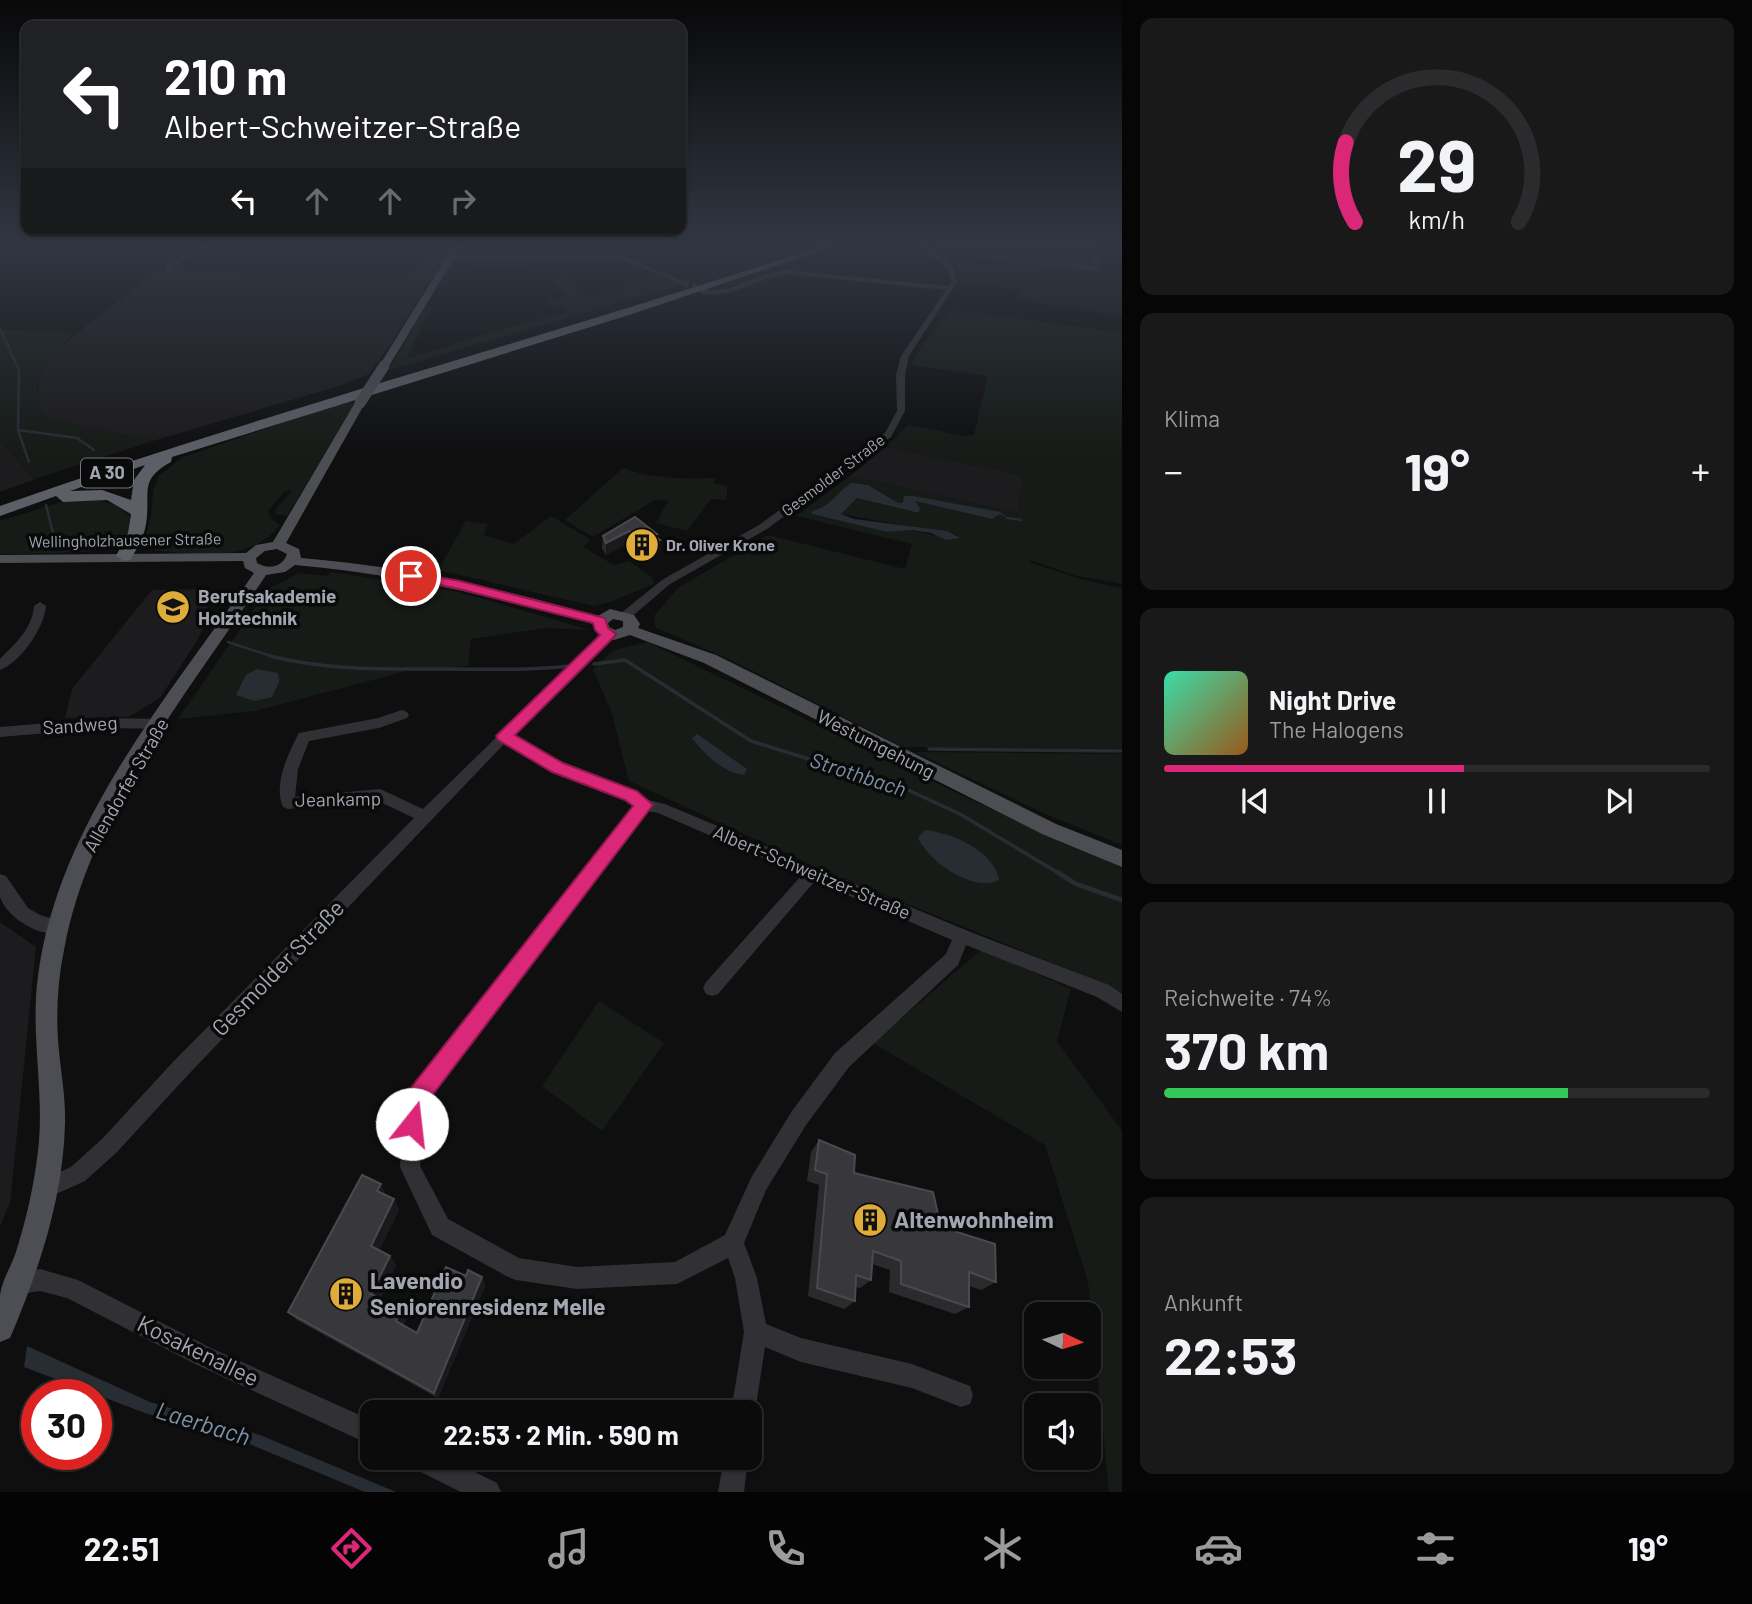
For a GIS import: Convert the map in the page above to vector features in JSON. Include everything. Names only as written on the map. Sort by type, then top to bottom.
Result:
[{"type":"highway","name":"A 30","points":[[0,503],[269,413],[600,315]]},
{"type":"highway","name":"A 30","points":[[0,512],[215,436],[614,315]]},
{"type":"highway","points":[[124,556],[139,523],[137,491],[142,478],[154,464],[215,436]]},
{"type":"highway","points":[[0,512],[81,494],[110,494],[138,511]]},
{"type":"main road","points":[[278,545],[360,403],[416,315]]},
{"type":"main road","points":[[278,545],[294,552],[292,561],[283,568],[262,571],[250,565],[250,557],[261,548],[278,545]]},
{"type":"main road","name":"Wellingholzhausener Straße","points":[[0,559],[250,557]]},
{"type":"main road","points":[[292,561],[398,574],[460,585],[600,621],[610,614],[627,623],[623,634],[609,634],[602,630],[600,621]]},
{"type":"main road","name":"Allendorfer Straße","points":[[45,1189],[52,1125],[52,1082],[46,1024],[50,968],[58,928],[79,866],[96,830],[160,723],[262,571]]},
{"type":"main road","name":"Westumgehung","points":[[627,623],[710,659],[1049,829],[1122,859]]},
{"type":"main road","points":[[0,1328],[20,1283],[36,1235],[45,1189]]},
{"type":"street","name":"Gesmolder Straße","points":[[627,623],[666,582],[763,527],[888,435],[900,420],[904,406],[904,357],[933,315]]},
{"type":"street","points":[[0,666],[31,634],[40,618],[40,606]]},
{"type":"street","name":"Gesmolder Straße","points":[[45,1189],[78,1174],[110,1145],[504,736],[609,634]]},
{"type":"street","name":"Jeankamp","points":[[402,715],[379,723],[304,737],[296,751],[286,793],[288,803],[380,794],[425,817]]},
{"type":"street","name":"Sandweg","points":[[0,732],[96,723],[160,723]]},
{"type":"street","name":"Albert-Schweitzer-Straße","points":[[504,736],[558,768],[631,795],[644,805],[660,808],[962,936],[1103,991],[1122,1004]]},
{"type":"street","points":[[644,805],[414,1102],[410,1167],[440,1227],[516,1269],[577,1278],[677,1273],[733,1243],[759,1183],[799,1118],[842,1060],[952,959],[962,936]]},
{"type":"street","points":[[712,988],[808,879],[811,872]]},
{"type":"street","points":[[0,881],[19,914],[35,923],[58,928]]},
{"type":"street","points":[[733,1243],[746,1278],[757,1332],[745,1400]]},
{"type":"street","name":"Kosakenallee","points":[[20,1283],[40,1280],[70,1287],[203,1356],[360,1428]]},
{"type":"street","points":[[757,1332],[801,1350],[912,1376],[961,1395]]},
{"type":"street","points":[[444,1470],[488,1492]]},
{"type":"street","points":[[731,1492],[734,1470]]},
{"type":"shaded area","points":[[101,315],[409,315],[369,374],[342,385],[153,441],[46,418],[37,405],[39,377],[52,353]]},
{"type":"shaded area","points":[[420,315],[428,315],[406,359],[558,315],[579,315],[389,370]]},
{"type":"shaded area","points":[[946,315],[990,315],[1122,333],[1122,584],[1077,576],[1031,560],[1028,562],[1088,581],[1122,588],[1122,749],[903,747],[731,660],[656,628],[654,616],[678,588],[768,535],[905,569],[912,544],[796,516],[850,476],[1018,513],[1023,475],[886,447],[908,425],[965,436],[974,435],[988,376],[911,365]],"holes":[[[847,485],[871,487],[898,503],[914,496],[1004,514],[997,514],[992,519],[915,501],[919,512],[915,512],[857,498],[840,514],[958,535],[942,537],[912,530],[887,532],[812,514],[832,501]]]},
{"type":"shaded area","points":[[0,329],[76,333],[57,349],[43,370],[38,394],[46,418],[153,441],[35,479],[0,441]]},
{"type":"shaded area","points":[[346,401],[355,403],[287,516],[275,514],[277,507],[292,491],[285,491],[268,511],[271,518],[280,525],[265,539],[239,551],[212,554],[161,551],[143,545],[151,516],[153,490],[159,476],[181,458]]},
{"type":"shaded area","points":[[0,441],[35,479],[36,479],[0,492]]},
{"type":"shaded area","points":[[886,447],[1023,475],[1018,513],[850,476]]},
{"type":"shaded area","points":[[623,468],[657,476],[715,478],[714,483],[727,486],[727,500],[711,499],[687,531],[656,523],[668,501],[655,500],[593,537],[565,520]]},
{"type":"shaded area","points":[[79,500],[106,502],[129,515],[129,532],[125,541],[117,546],[85,551],[0,554],[0,521],[58,503]]},
{"type":"shaded area","points":[[551,516],[591,540],[583,547],[614,565],[629,561],[653,578],[653,584],[594,606],[438,570],[466,521],[488,524],[484,535],[514,544]]},
{"type":"shaded area","points":[[331,572],[459,592],[590,630],[545,628],[471,639],[468,666],[407,671],[255,711],[178,719],[268,589],[299,573],[328,576]]},
{"type":"shaded area","points":[[212,589],[215,595],[196,626],[203,628],[198,639],[160,698],[129,717],[65,718],[72,689],[152,590]]},
{"type":"shaded area","points":[[648,642],[967,798],[1122,867],[1122,996],[1099,982],[814,866],[629,781],[612,713],[593,670],[613,650]],"holes":[[[939,832],[969,844],[973,883],[922,847]]]},
{"type":"shaded area","points":[[915,752],[1122,754],[1122,845],[1043,813]]},
{"type":"shaded area","points":[[0,922],[36,947],[10,1203],[0,1226]]},
{"type":"shaded area","points":[[982,949],[1071,989],[1057,1041],[1122,1131],[1122,1492],[1109,1492],[1098,1379],[1101,1379],[1101,1302],[1090,1302],[1088,1282],[1045,1145],[873,1043]]},
{"type":"shaded area","points":[[599,1001],[664,1043],[602,1131],[542,1086]]},
{"type":"water","points":[[851,483],[868,485],[898,503],[903,502],[904,496],[914,496],[1000,512],[1008,518],[1000,514],[992,519],[915,501],[920,508],[919,512],[915,512],[857,498],[841,514],[854,519],[947,531],[960,538],[946,540],[931,533],[912,530],[887,532],[812,514],[812,511],[829,503]]},
{"type":"water","points":[[257,669],[278,673],[279,682],[272,697],[254,701],[236,695],[246,675]]},
{"type":"water","points":[[697,734],[747,769],[744,775],[729,771],[708,756],[692,738]]},
{"type":"water","points":[[925,830],[948,835],[970,845],[989,860],[999,880],[977,882],[953,873],[932,857],[918,838]]},
{"type":"water","points":[[27,1346],[99,1379],[56,1379],[24,1367]]},
{"type":"water","name":"Laerbach","points":[[112,1385],[150,1402],[260,1435],[396,1492],[365,1492],[242,1441],[145,1413],[112,1400]]},
{"type":"building","points":[[635,517],[657,534],[653,535],[660,540],[647,545],[629,531],[606,543],[603,536]]},
{"type":"building","name":"Altenwohnheim","points":[[819,1140],[855,1155],[854,1173],[933,1192],[941,1227],[995,1244],[996,1282],[969,1272],[969,1307],[901,1284],[901,1261],[873,1251],[871,1280],[856,1275],[855,1301],[817,1288],[827,1174],[815,1170]]},
{"type":"building","name":"Lavendio Seniorenresidenz Melle","points":[[362,1175],[381,1184],[377,1191],[394,1199],[371,1246],[390,1256],[371,1294],[401,1310],[396,1321],[417,1333],[446,1267],[466,1276],[468,1270],[482,1277],[434,1393],[288,1312]]},
{"type":"waterway","name":"Strothbach","points":[[0,329],[11,352]]},
{"type":"waterway","name":"Strothbach","points":[[10,351],[19,370],[18,430]]},
{"type":"waterway","name":"Strothbach","points":[[18,430],[77,438],[94,450]]},
{"type":"waterway","points":[[18,430],[29,462]]},
{"type":"waterway","points":[[46,505],[53,533],[64,548]]},
{"type":"waterway","points":[[1007,518],[1021,520]]},
{"type":"waterway","name":"Strothbach","points":[[228,642],[274,657]]},
{"type":"waterway","name":"Strothbach","points":[[274,657],[311,664],[373,669],[536,669],[569,666]]},
{"type":"waterway","name":"Strothbach","points":[[594,664],[625,660],[751,741],[908,790],[960,814],[1060,874]]},
{"type":"waterway","points":[[929,749],[1122,751]]},
{"type":"waterway","name":"Strothbach","points":[[1057,872],[1076,884],[1122,900]]},
{"type":"place","name":"Dr. Oliver Krone","points":[[642,545]]},
{"type":"place","name":"Berufsakademie Holztechnik","points":[[173,607]]},
{"type":"place","name":"Altenwohnheim","points":[[870,1220]]},
{"type":"place","name":"Lavendio Seniorenresidenz Melle","points":[[346,1294]]},
{"type":"route","points":[[411,576],[460,585],[600,621],[602,630],[609,634],[603,642],[504,736],[558,768],[631,795],[644,805],[414,1102],[412,1124]]}]
